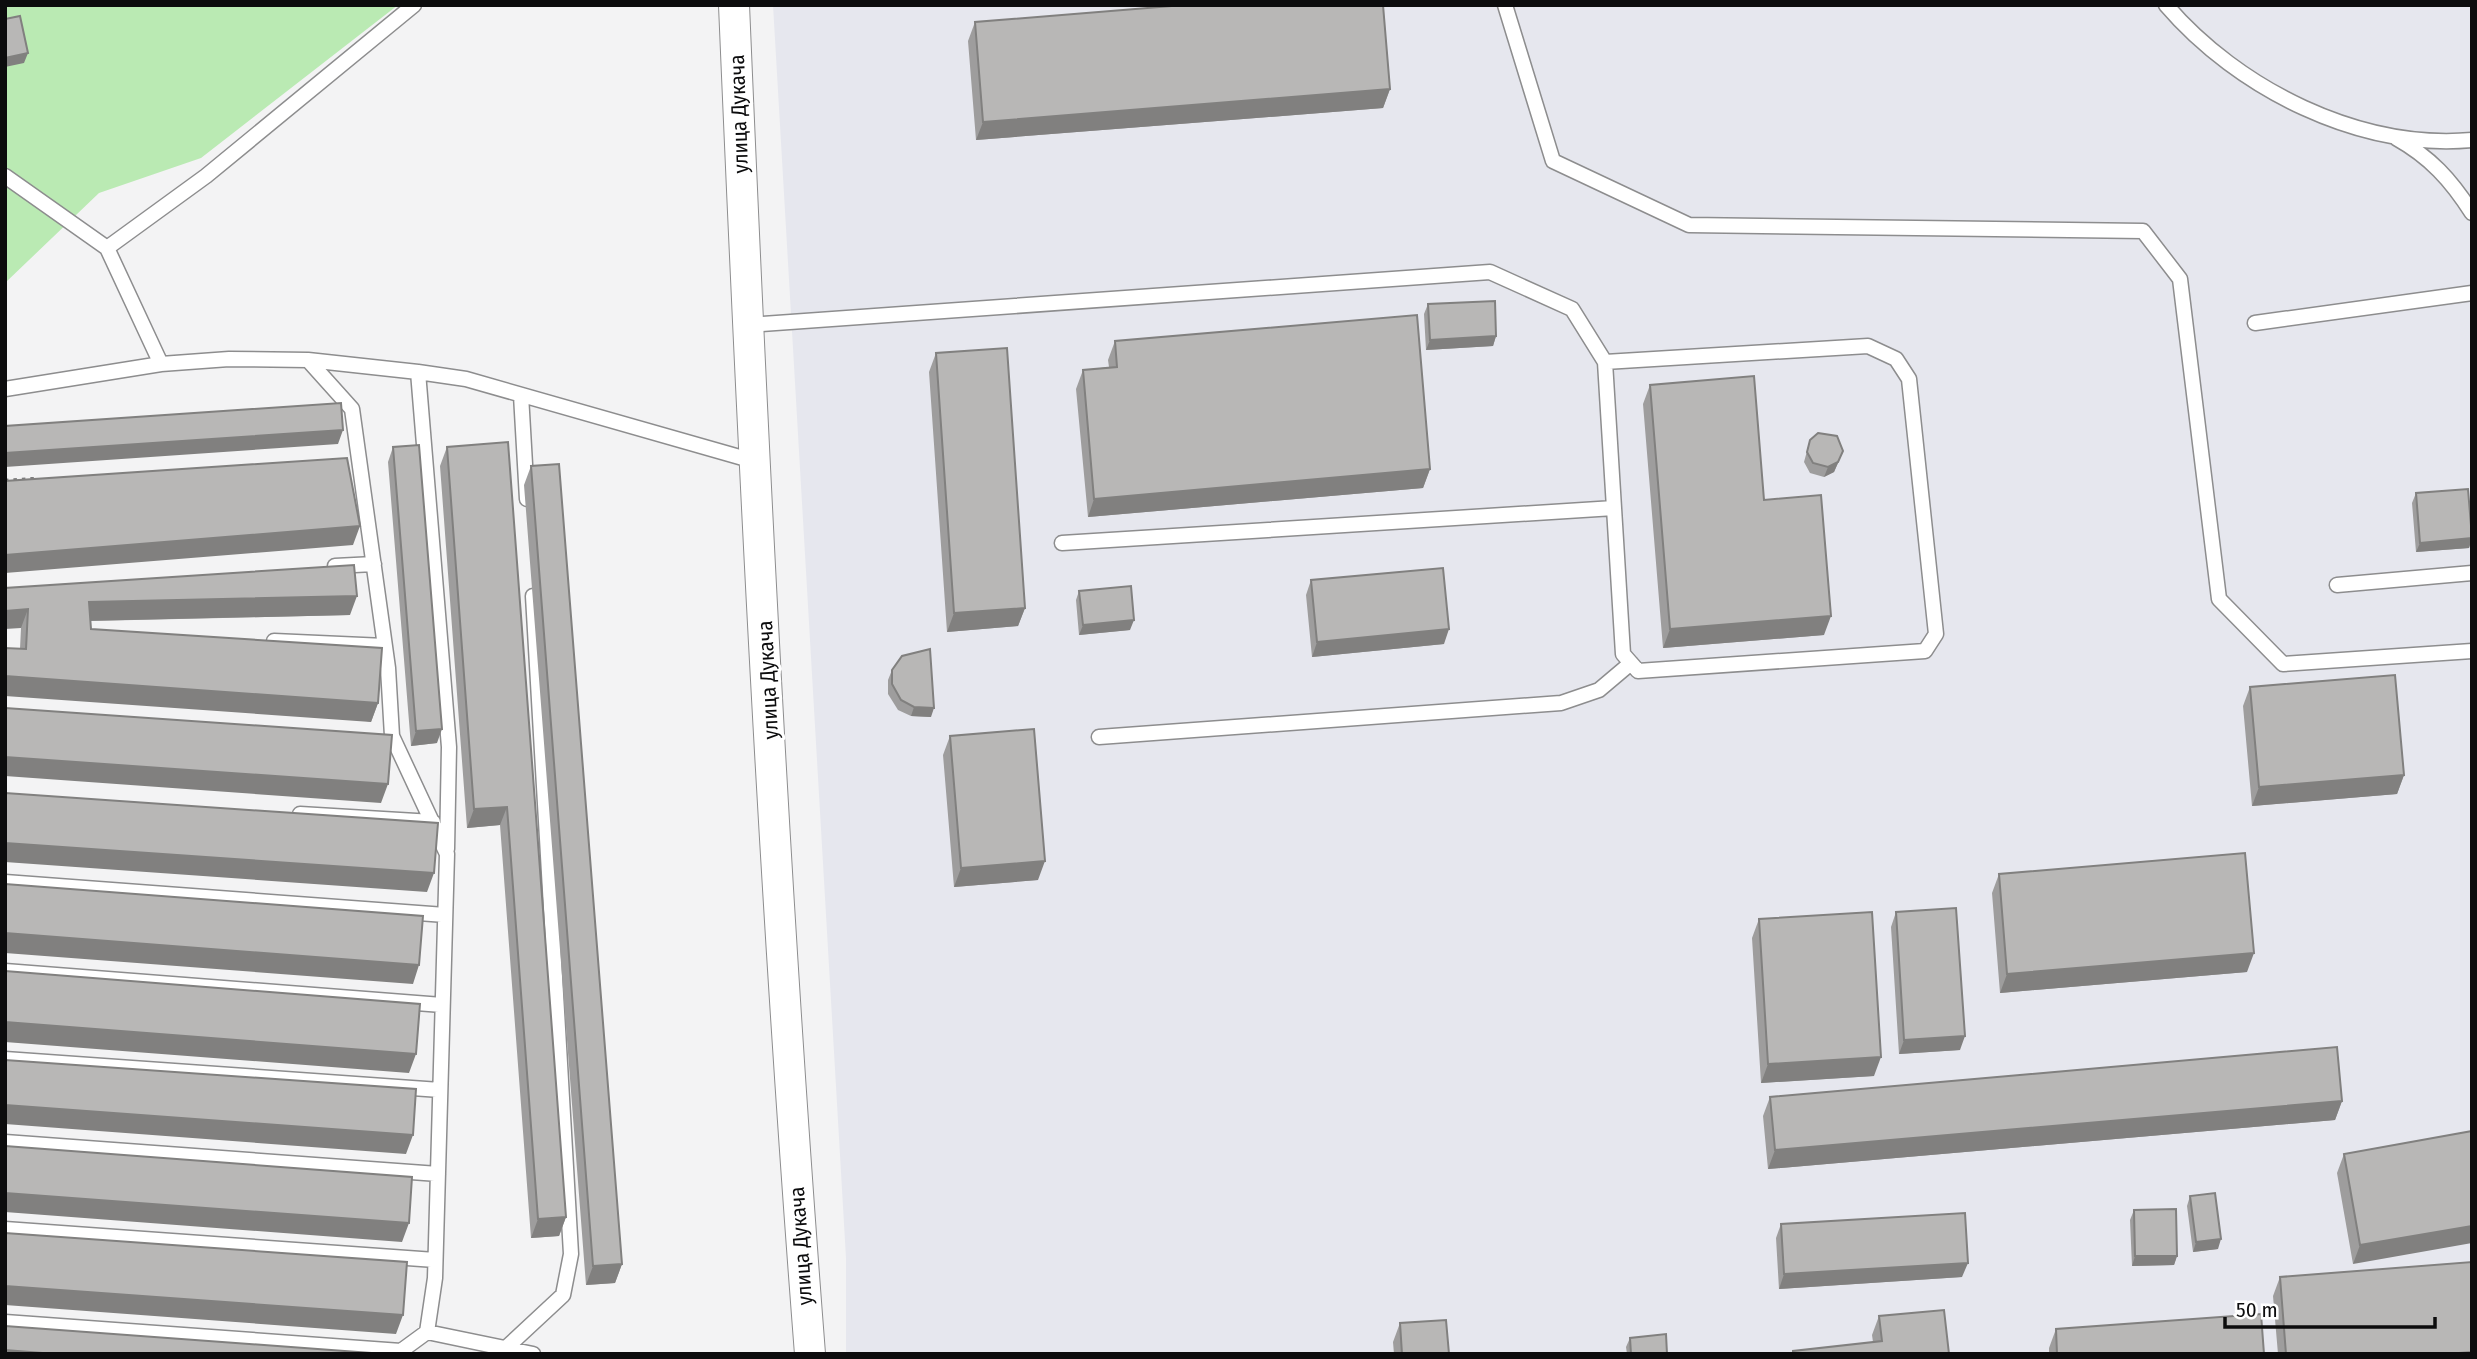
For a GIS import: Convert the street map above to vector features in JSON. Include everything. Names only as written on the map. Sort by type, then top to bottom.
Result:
[{"type":"street","name":"улица Дукача","points":[[734,5],[748,325],[790,1098],[810,1354]]},
{"type":"lane","points":[[107,248],[205,176],[414,5]]},
{"type":"lane","points":[[1505,5],[1553,160],[1689,225],[2143,231],[2180,279],[2219,600],[2283,664],[2472,651]]},
{"type":"lane","points":[[2166,5],[2193,37],[2253,83],[2332,119],[2392,135],[2452,142],[2472,140]]},
{"type":"lane","points":[[2392,135],[2423,153],[2447,175],[2472,213]]},
{"type":"lane","points":[[5,176],[107,248],[160,364]]},
{"type":"lane","points":[[748,325],[1490,272],[1572,309],[1605,362],[1623,654],[1638,671],[1925,651],[1936,634],[1909,379],[1896,359],[1868,345],[1605,362]]},
{"type":"lane","points":[[2255,323],[2472,293]]},
{"type":"lane","points":[[5,389],[160,364],[229,359],[308,360],[445,373],[757,461]]},
{"type":"lane","points":[[308,360],[352,409],[385,646],[385,736],[433,822],[447,854]]},
{"type":"lane","points":[[5,1322],[401,1351],[427,1332],[435,1260],[449,747],[418,372]]},
{"type":"lane","points":[[521,395],[528,520]]},
{"type":"lane","points":[[1062,543],[1614,508]]},
{"type":"lane","points":[[320,568],[374,564]]},
{"type":"lane","points":[[2337,584],[2472,573]]},
{"type":"lane","points":[[506,1348],[563,1295],[571,1254],[532,575]]},
{"type":"lane","points":[[260,640],[385,646]]},
{"type":"lane","points":[[1099,737],[1562,703],[1600,690],[1631,663]]},
{"type":"lane","points":[[281,813],[433,822]]},
{"type":"lane","points":[[5,882],[445,915]]},
{"type":"lane","points":[[5,971],[442,1005]]},
{"type":"lane","points":[[5,1059],[440,1090]]},
{"type":"lane","points":[[5,1142],[438,1174]]},
{"type":"lane","points":[[5,1229],[435,1260]]},
{"type":"lane","points":[[427,1332],[533,1354]]},
{"type":"path","points":[[5,481],[46,479]]},
{"type":"shaded area","points":[[773,5],[2472,5],[2472,1354],[846,1354],[846,1258]]},
{"type":"green space","points":[[5,5],[398,5],[201,158],[99,193],[5,283]]},
{"type":"building","points":[[1184,5],[1383,5],[1390,89],[983,122],[975,22]]},
{"type":"building","points":[[20,16],[28,53],[5,58],[5,19]]},
{"type":"building","points":[[1495,301],[1496,336],[1430,340],[1428,304]]},
{"type":"building","points":[[1417,315],[1430,469],[1094,499],[1083,370],[1117,367],[1115,341]]},
{"type":"building","points":[[1007,348],[1025,608],[954,613],[936,353]]},
{"type":"building","points":[[1754,376],[1764,500],[1821,495],[1831,616],[1670,629],[1650,385]]},
{"type":"building","points":[[341,403],[343,430],[5,453],[5,426]]},
{"type":"building","points":[[1818,433],[1837,436],[1843,451],[1838,462],[1828,467],[1813,463],[1807,452],[1810,440]]},
{"type":"building","points":[[508,442],[566,1217],[538,1219],[507,807],[474,809],[447,447]]},
{"type":"building","points":[[419,445],[442,729],[416,731],[393,447]]},
{"type":"building","points":[[347,458],[360,526],[5,555],[5,481]]},
{"type":"building","points":[[559,464],[622,1264],[593,1266],[531,466]]},
{"type":"building","points":[[2468,489],[2472,538],[2420,543],[2416,493]]},
{"type":"building","points":[[354,565],[357,596],[89,602],[91,629],[382,648],[378,703],[5,676],[5,648],[26,649],[28,609],[5,611],[5,588]]},
{"type":"building","points":[[1443,568],[1449,629],[1317,642],[1311,580]]},
{"type":"building","points":[[1131,586],[1134,620],[1083,625],[1079,591]]},
{"type":"building","points":[[930,649],[934,708],[914,707],[901,700],[892,684],[892,670],[902,656]]},
{"type":"building","points":[[2395,675],[2404,775],[2259,787],[2250,687]]},
{"type":"building","points":[[5,708],[392,735],[388,784],[5,757]]},
{"type":"building","points":[[1034,729],[1045,861],[961,868],[950,736]]},
{"type":"building","points":[[5,793],[438,823],[434,873],[5,843]]},
{"type":"building","points":[[2245,853],[2254,953],[2007,974],[1999,874]]},
{"type":"building","points":[[5,884],[423,916],[419,965],[5,933]]},
{"type":"building","points":[[1956,908],[1965,1036],[1904,1040],[1896,912]]},
{"type":"building","points":[[1872,912],[1881,1057],[1768,1064],[1759,919]]},
{"type":"building","points":[[5,971],[420,1004],[416,1054],[5,1022]]},
{"type":"building","points":[[2337,1047],[2342,1101],[1775,1150],[1770,1097]]},
{"type":"building","points":[[5,1060],[416,1089],[413,1135],[5,1105]]},
{"type":"building","points":[[2472,1131],[2472,1226],[2360,1245],[2344,1154]]},
{"type":"building","points":[[5,1146],[412,1177],[409,1223],[5,1193]]},
{"type":"building","points":[[2215,1193],[2221,1239],[2196,1242],[2190,1196]]},
{"type":"building","points":[[2176,1209],[2177,1256],[2135,1256],[2134,1210]]},
{"type":"building","points":[[1965,1213],[1968,1263],[1784,1274],[1781,1224]]},
{"type":"building","points":[[5,1233],[407,1262],[403,1315],[5,1286]]},
{"type":"building","points":[[2472,1262],[2472,1352],[2286,1354],[2280,1277]]},
{"type":"building","points":[[1944,1310],[1949,1354],[1793,1354],[1793,1351],[1882,1341],[1879,1316]]},
{"type":"building","points":[[2261,1314],[2264,1354],[2057,1354],[2056,1329]]},
{"type":"building","points":[[1446,1320],[1449,1354],[1402,1354],[1400,1323]]},
{"type":"building","points":[[5,1326],[385,1354],[55,1354],[5,1350]]},
{"type":"building","points":[[1666,1334],[1667,1354],[1631,1354],[1630,1338]]}]
